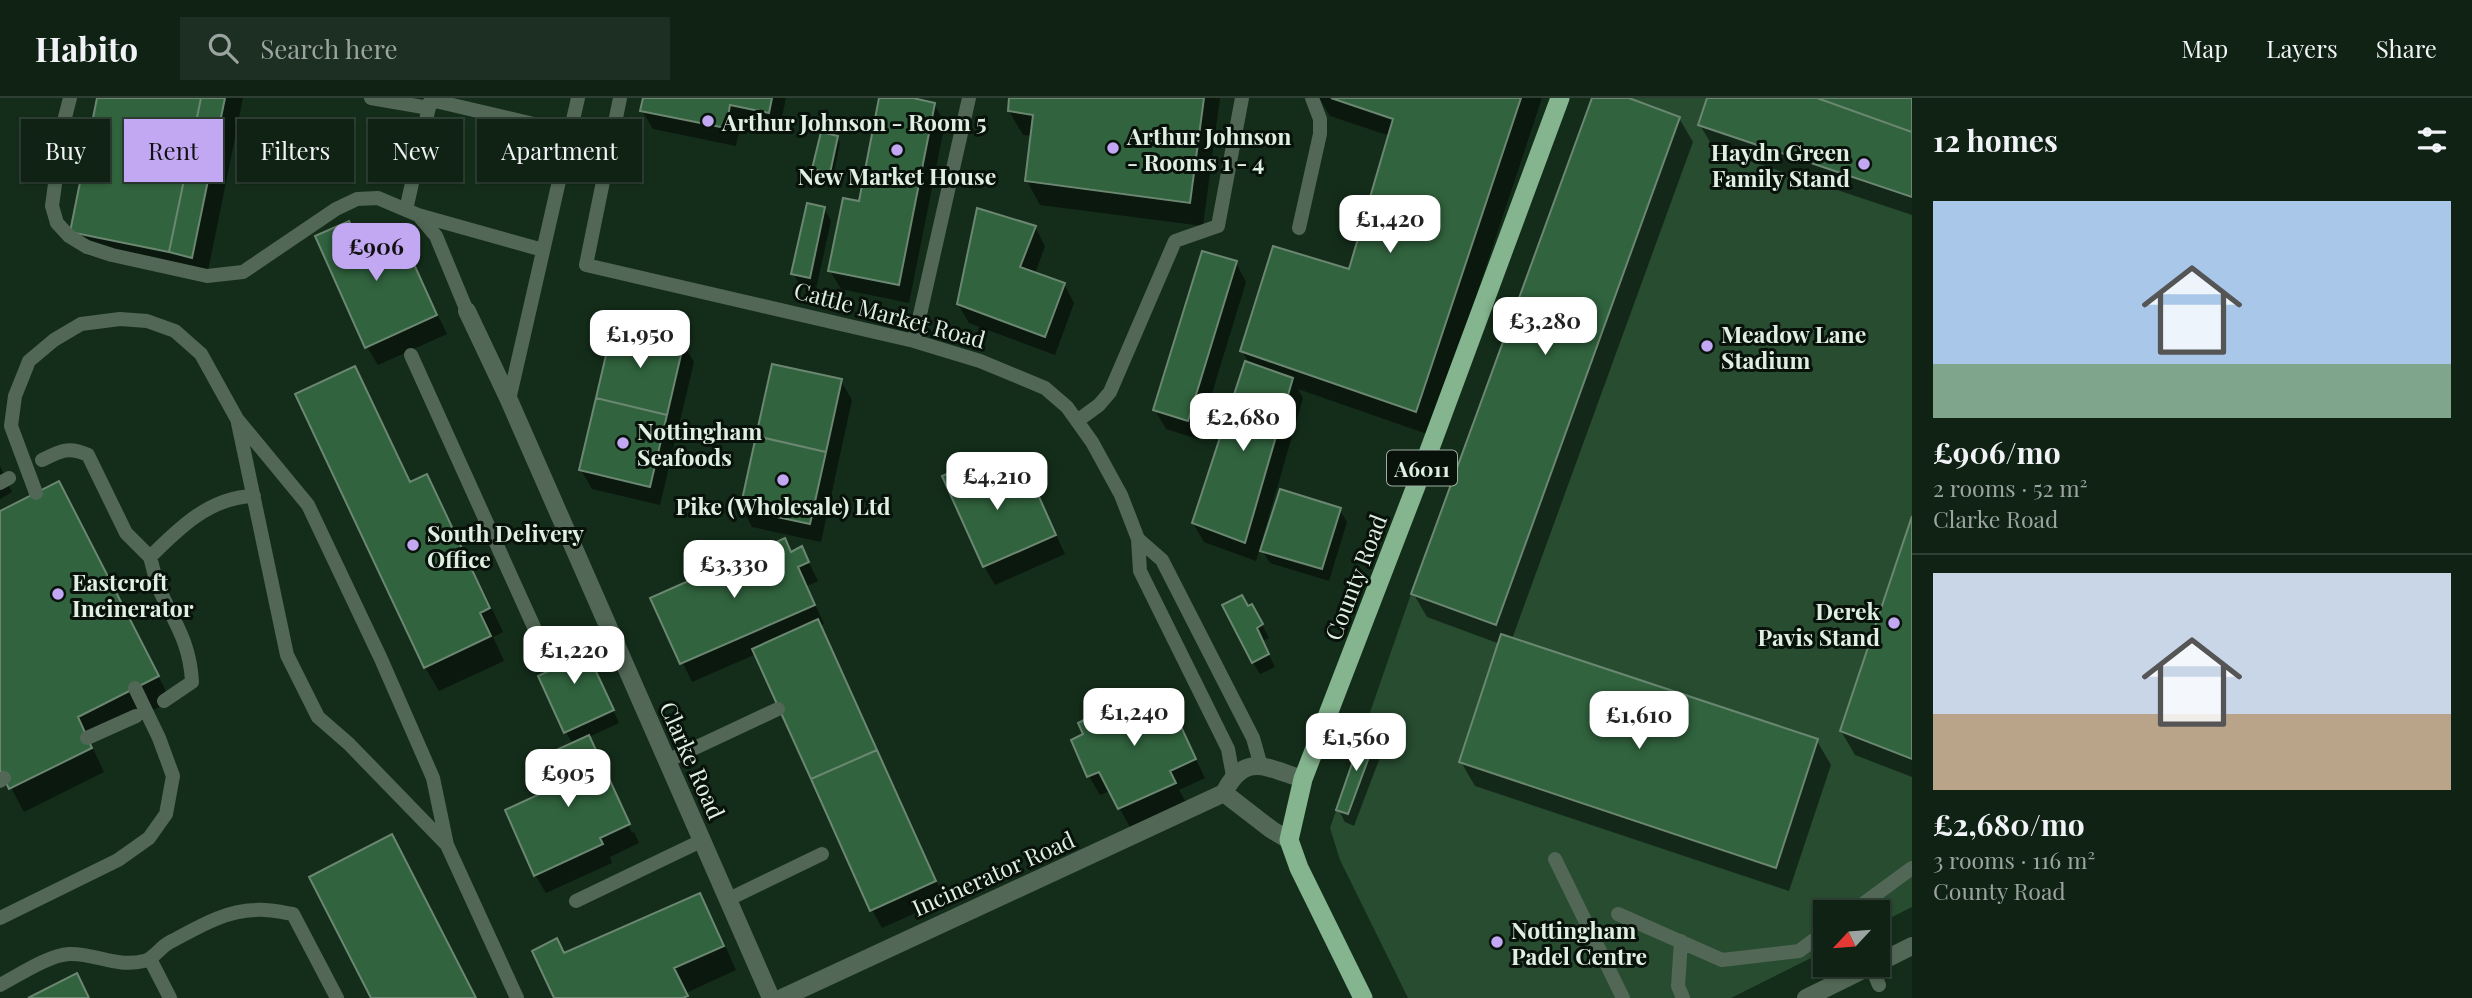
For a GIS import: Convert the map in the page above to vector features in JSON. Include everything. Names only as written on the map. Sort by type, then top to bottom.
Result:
[{"type":"highway","name":"County Road","points":[[1289,840],[1303,779],[1416,486],[1559,98]]},
{"type":"highway","points":[[1289,840],[1299,868],[1363,998]]},
{"type":"street","name":"Clarke Road","points":[[467,311],[509,400],[771,998]]},
{"type":"street","points":[[1289,840],[1224,793],[1233,776],[1246,767],[1261,765],[1303,779]]},
{"type":"street","name":"Incinerator Road","points":[[790,996],[1224,793]]},
{"type":"street","points":[[1890,956],[1912,946]]},
{"type":"street","points":[[1806,998],[1848,977]]},
{"type":"lane","points":[[70,98],[63,125],[52,206],[57,223],[69,236],[87,247],[206,275],[227,275],[243,272],[336,209],[357,198],[378,198],[412,212],[543,250]]},
{"type":"lane","points":[[371,98],[430,102],[508,119]]},
{"type":"lane","points":[[574,119],[578,98]]},
{"type":"lane","name":"Cattle Market Road","points":[[620,98],[586,265],[914,341],[980,361],[1045,388],[1067,407],[1092,442],[1121,495],[1138,539],[1140,571],[1228,749],[1233,776]]},
{"type":"lane","points":[[914,341],[969,98]]},
{"type":"lane","points":[[1077,421],[1099,405],[1110,392],[1175,241],[1218,226],[1242,98]]},
{"type":"lane","points":[[1299,228],[1320,134],[1320,119],[1312,98]]},
{"type":"lane","points":[[412,212],[430,102]]},
{"type":"lane","points":[[509,400],[560,182]]},
{"type":"lane","points":[[412,212],[436,236],[467,311]]},
{"type":"lane","points":[[36,493],[11,426],[15,396],[29,361],[54,340],[81,324],[120,318],[147,321],[175,331],[201,354],[237,419],[308,505],[381,659],[433,778],[447,845],[517,998]]},
{"type":"lane","points":[[411,355],[538,636]]},
{"type":"lane","points":[[237,419],[287,655],[318,717],[349,744],[447,845]]},
{"type":"lane","points":[[42,460],[61,451],[75,449],[88,455],[125,533],[150,557],[158,586],[191,660],[192,682],[164,701]]},
{"type":"lane","points":[[150,557],[185,523],[218,503],[240,496],[254,496]]},
{"type":"lane","name":"Cattle Market Road","points":[[1138,539],[1162,560],[1253,738],[1261,765]]},
{"type":"lane","points":[[0,918],[118,860],[149,838],[166,814],[173,776],[159,738],[135,688]]},
{"type":"lane","points":[[667,761],[778,709]]},
{"type":"lane","points":[[87,738],[136,716]]},
{"type":"lane","points":[[576,901],[701,841]]},
{"type":"lane","points":[[727,900],[822,854]]},
{"type":"lane","points":[[1555,859],[1623,998]]},
{"type":"lane","points":[[1868,900],[1912,868]]},
{"type":"lane","points":[[0,985],[56,957],[69,954],[118,964],[150,959],[164,946],[215,918],[255,909],[293,914],[337,998]]},
{"type":"lane","points":[[1618,914],[1722,960],[1800,951],[1813,941]]},
{"type":"lane","points":[[1681,941],[1678,986],[1683,998]]},
{"type":"lane","points":[[150,959],[170,998]]},
{"type":"lane","points":[[1878,977],[1880,985]]},
{"type":"green space","name":"Meadow Lane Stadium","points":[[1592,98],[1912,98],[1912,907],[1890,918],[1890,900],[1813,900],[1813,957],[1731,998],[1408,998],[1340,860],[1330,828],[1411,594]]},
{"type":"building","points":[[97,98],[201,98],[197,119],[124,119],[124,182],[184,182],[169,252],[70,232],[80,182],[110,182],[110,119],[93,119]]},
{"type":"building","points":[[201,98],[225,98],[221,119],[197,119]]},
{"type":"building","name":"Arthur Johnson - Room 5","points":[[643,98],[772,98],[769,113],[730,105],[726,128],[640,111]]},
{"type":"building","name":"New Market House","points":[[879,98],[913,98],[935,103],[899,285],[828,271],[843,198],[859,201]]},
{"type":"building","name":"Arthur Johnson - Rooms 1 - 4","points":[[1009,98],[1204,98],[1190,203],[1025,181],[1033,115],[1008,111]]},
{"type":"building","points":[[1331,98],[1521,98],[1416,412],[1240,351],[1273,246],[1349,269],[1393,119]]},
{"type":"building","points":[[1592,98],[1629,98],[1680,117],[1496,625],[1411,594]]},
{"type":"building","name":"Haydn Green Family Stand","points":[[1707,98],[1817,98],[1912,132],[1912,197],[1698,125]]},
{"type":"building","points":[[1817,98],[1912,98],[1912,132]]},
{"type":"building","points":[[821,132],[838,136],[830,173],[812,169]]},
{"type":"building","points":[[184,182],[208,182],[192,258],[169,252]]},
{"type":"building","points":[[807,203],[825,207],[810,278],[791,274]]},
{"type":"building","points":[[977,208],[1036,226],[1020,267],[1065,283],[1045,337],[957,304]]},
{"type":"building","points":[[349,221],[362,247],[399,231],[437,315],[365,348],[315,236]]},
{"type":"building","points":[[1202,251],[1237,261],[1188,421],[1153,410]]},
{"type":"building","points":[[613,325],[684,342],[667,415],[596,398]]},
{"type":"building","points":[[1245,361],[1293,378],[1245,543],[1192,523]]},
{"type":"building","points":[[772,364],[842,379],[826,452],[756,436]]},
{"type":"building","name":"South Delivery Office","points":[[355,366],[410,482],[427,474],[490,608],[480,613],[491,636],[424,668],[295,394]]},
{"type":"building","name":"Nottingham Seafoods","points":[[596,398],[667,415],[650,487],[579,470]]},
{"type":"building","name":"Pike (Wholesale) Ltd","points":[[756,436],[826,452],[810,524],[740,509]]},
{"type":"building","points":[[989,456],[1006,493],[1032,481],[1056,535],[983,567],[942,476]]},
{"type":"building","name":"Eastcroft Incinerator","points":[[59,481],[159,676],[78,717],[92,748],[9,789],[0,770],[0,511]]},
{"type":"building","points":[[1280,489],[1341,508],[1322,569],[1260,551]]},
{"type":"building","name":"Derek Pavis Stand","points":[[1912,516],[1912,759],[1840,731]]},
{"type":"building","points":[[785,538],[791,552],[802,546],[809,562],[798,567],[815,605],[680,664],[650,598]]},
{"type":"building","points":[[1242,595],[1248,606],[1252,604],[1263,624],[1257,628],[1269,654],[1252,663],[1222,605]]},
{"type":"building","points":[[818,619],[877,750],[811,779],[752,649]]},
{"type":"building","points":[[1501,634],[1818,739],[1776,868],[1459,762]]},
{"type":"building","points":[[580,637],[614,710],[564,733],[538,676],[549,671],[542,654]]},
{"type":"building","points":[[1135,694],[1140,706],[1166,694],[1196,759],[1170,771],[1176,783],[1118,809],[1099,772],[1087,777],[1071,740],[1083,734],[1078,723]]},
{"type":"building","points":[[1363,732],[1376,738],[1348,814],[1336,810]]},
{"type":"building","points":[[589,735],[630,824],[600,838],[603,844],[534,876],[505,810],[555,787],[541,757]]},
{"type":"building","points":[[877,750],[936,881],[870,911],[811,779]]},
{"type":"building","points":[[392,834],[476,998],[371,998],[309,877]]},
{"type":"building","points":[[700,893],[724,946],[674,968],[688,996],[554,998],[532,951],[557,938],[564,953]]},
{"type":"building","points":[[77,973],[89,998],[28,998]]},
{"type":"place","name":"Arthur Johnson - Room 5","points":[[708,121]]},
{"type":"place","name":"Arthur Johnson - Rooms 1 - 4","points":[[1113,148]]},
{"type":"place","name":"New Market House","points":[[897,150]]},
{"type":"place","name":"Haydn Green Family Stand","points":[[1864,164]]},
{"type":"place","name":"Meadow Lane Stadium","points":[[1707,346]]},
{"type":"place","name":"Nottingham Seafoods","points":[[623,443]]},
{"type":"place","name":"Pike (Wholesale) Ltd","points":[[783,480]]},
{"type":"place","name":"South Delivery Office","points":[[413,545]]},
{"type":"place","name":"Eastcroft Incinerator","points":[[58,594]]},
{"type":"place","name":"Derek Pavis Stand","points":[[1894,623]]},
{"type":"place","name":"Nottingham Padel Centre","points":[[1497,942]]}]
